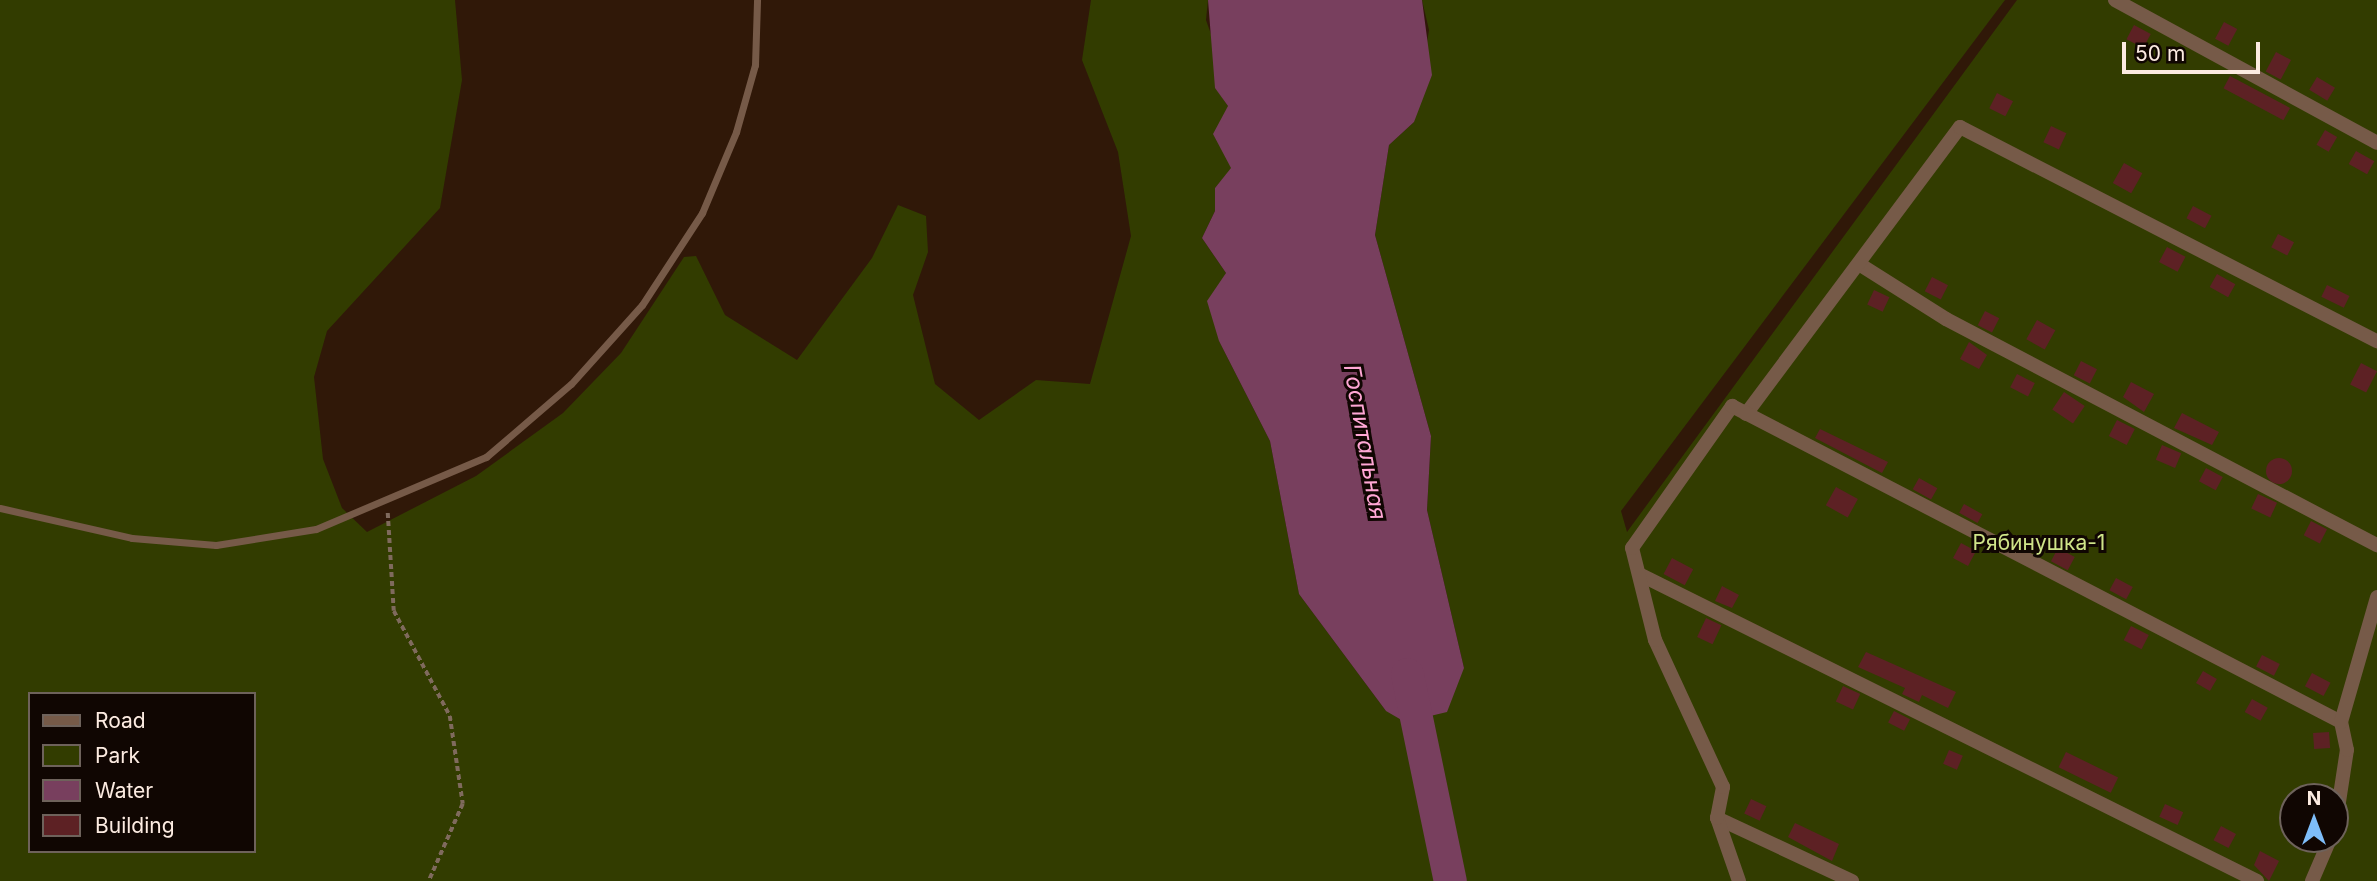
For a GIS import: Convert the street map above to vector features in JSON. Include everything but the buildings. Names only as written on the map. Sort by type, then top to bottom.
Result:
[{"type":"street","points":[[2115,0],[2377,143]]},
{"type":"street","points":[[1746,414],[1961,127],[2377,341]]},
{"type":"street","points":[[1858,264],[1946,319],[2377,545]]},
{"type":"street","points":[[1739,881],[1717,818],[1723,787],[1655,640],[1641,575],[1632,548],[1732,407],[2341,722]]},
{"type":"street","points":[[1641,575],[2257,881]]},
{"type":"street","points":[[2342,783],[2347,750],[2341,722],[2377,597]]},
{"type":"street","points":[[1717,818],[1852,881]]},
{"type":"street","points":[[2312,881],[2324,853]]},
{"type":"lane","points":[[0,508],[132,538],[216,545],[316,529],[387,504],[486,457],[571,384],[642,305],[702,213],[736,132],[755,65],[757,0]]},
{"type":"path","points":[[387,504],[394,611],[450,716],[463,804],[429,881]]},
{"type":"green space","name":"Рябинушка-1","points":[[0,0],[455,0],[462,80],[440,208],[327,331],[314,377],[323,459],[342,508],[367,532],[476,476],[563,413],[621,353],[684,257],[696,256],[725,315],[797,360],[872,258],[898,205],[926,216],[928,252],[913,295],[935,384],[979,420],[1036,380],[1090,384],[1131,236],[1118,152],[1082,60],[1091,0],[1208,0],[1206,20],[1217,51],[1215,87],[1228,106],[1232,168],[1215,188],[1215,211],[1202,238],[1226,273],[1218,291],[1219,341],[1270,441],[1299,594],[1386,711],[1464,668],[1427,510],[1431,436],[1375,235],[1389,145],[1414,122],[1429,30],[1422,0],[2005,0],[1621,511],[1627,532],[2017,0],[2377,0],[2377,881],[0,881]]},
{"type":"water","points":[[1208,0],[1422,0],[1432,75],[1414,122],[1389,145],[1375,235],[1431,436],[1427,510],[1464,668],[1447,712],[1405,722],[1386,711],[1299,594],[1270,441],[1219,341],[1207,301],[1226,273],[1202,238],[1215,211],[1215,188],[1231,168],[1213,134],[1228,106],[1215,88]]},
{"type":"waterway","name":"Госпитальная","points":[[1407,674],[1450,881]]}]
